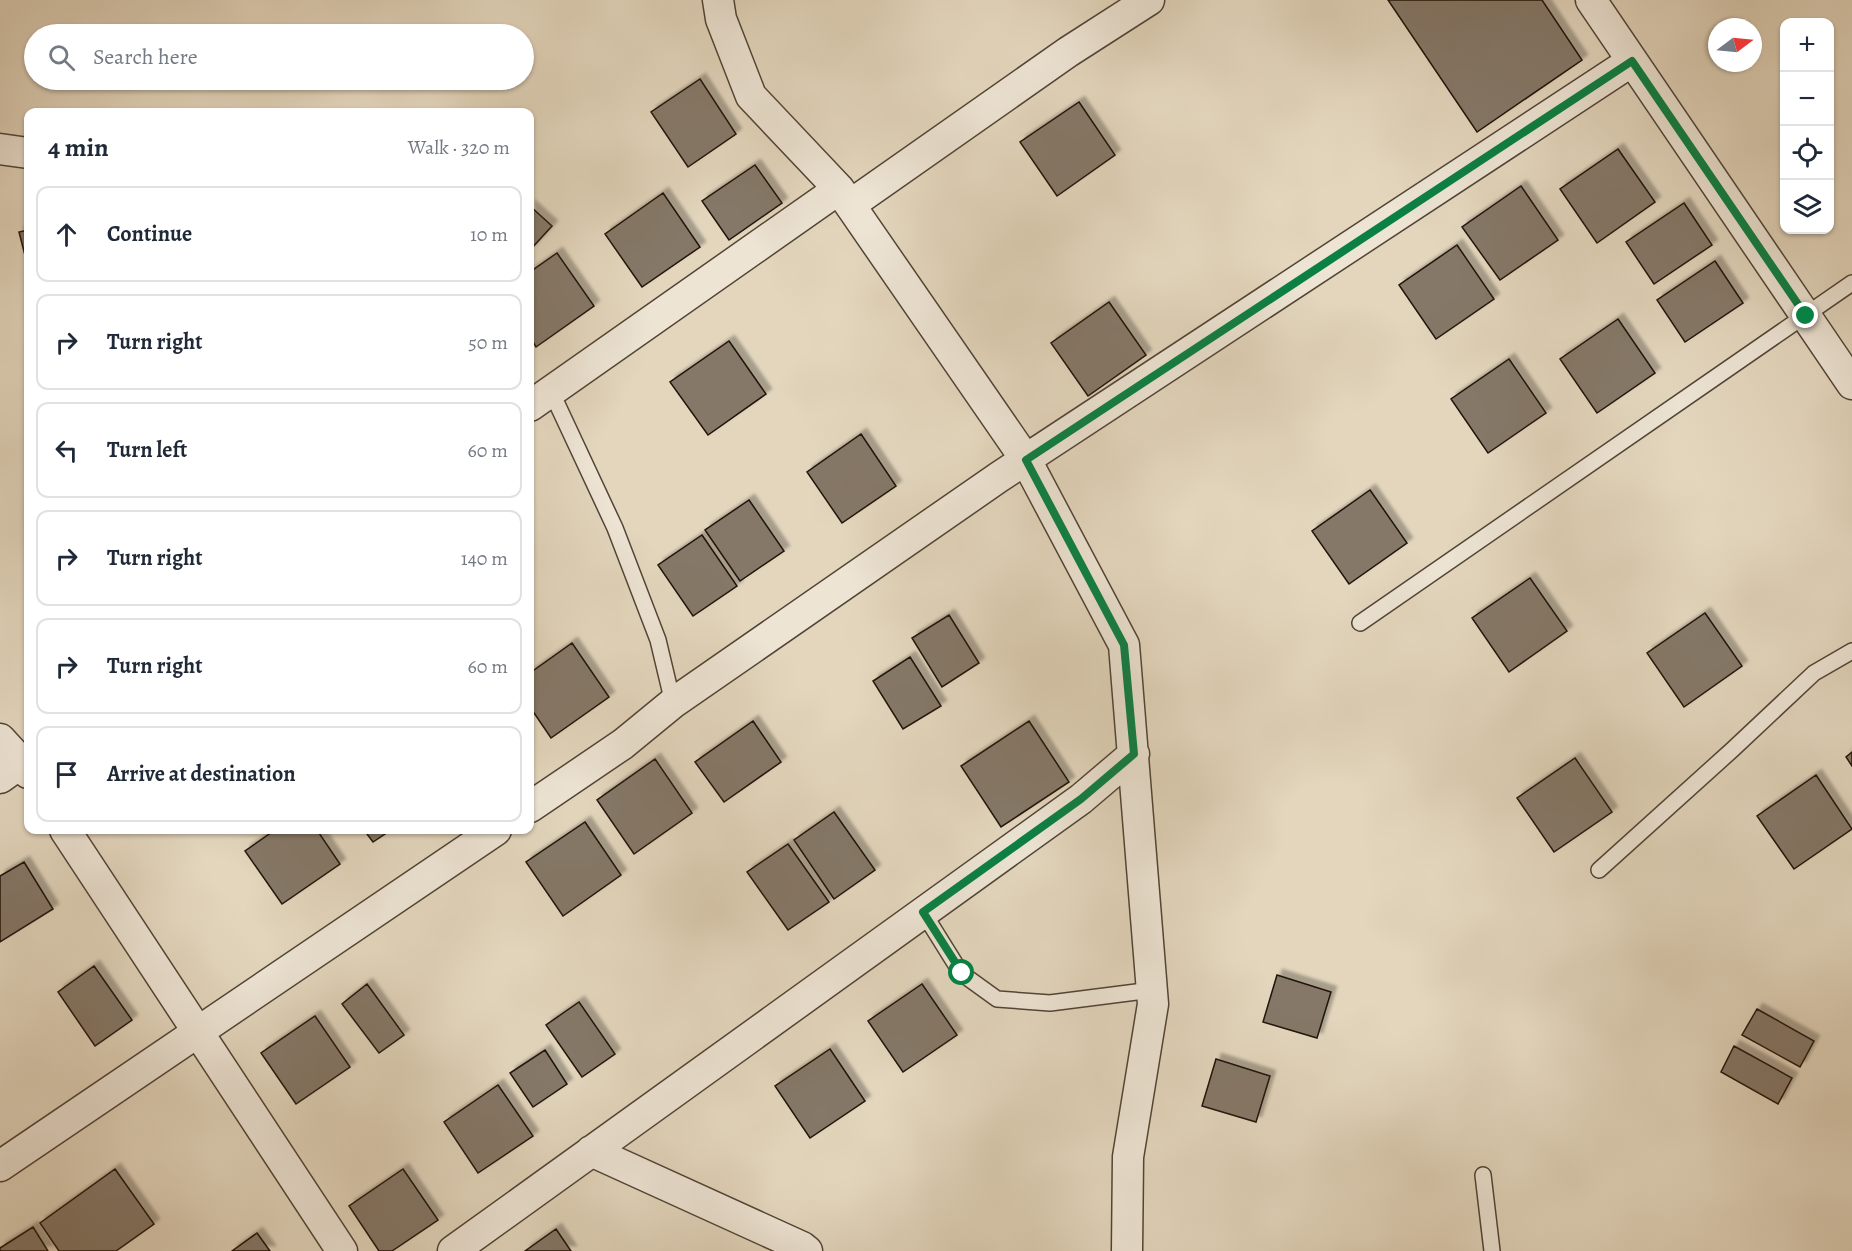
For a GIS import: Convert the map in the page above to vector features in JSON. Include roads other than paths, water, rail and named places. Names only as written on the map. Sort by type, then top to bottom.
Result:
[{"type":"street","points":[[718,0],[721,19],[751,96],[844,197],[1026,460],[1124,645],[1153,1004],[1128,1157],[1127,1251]]},
{"type":"street","points":[[540,398],[844,197],[1149,0]]},
{"type":"street","points":[[1591,0],[1852,384]]},
{"type":"street","points":[[534,804],[623,744],[674,704],[1026,460],[1632,61]]},
{"type":"street","points":[[0,149],[24,152]]},
{"type":"street","points":[[0,739],[20,768]]},
{"type":"street","points":[[453,1251],[1081,799],[1134,754]]},
{"type":"street","points":[[68,834],[342,1251]]},
{"type":"street","points":[[0,1166],[490,834]]},
{"type":"street","points":[[591,1151],[807,1251]]},
{"type":"lane","points":[[1360,623],[1852,283]]},
{"type":"lane","points":[[540,398],[615,528],[658,640],[674,704]]},
{"type":"lane","points":[[1599,870],[1814,673],[1852,651]]},
{"type":"lane","points":[[923,912],[962,973],[998,999],[1050,1003],[1152,990]]},
{"type":"lane","points":[[1483,1175],[1492,1251]]}]
